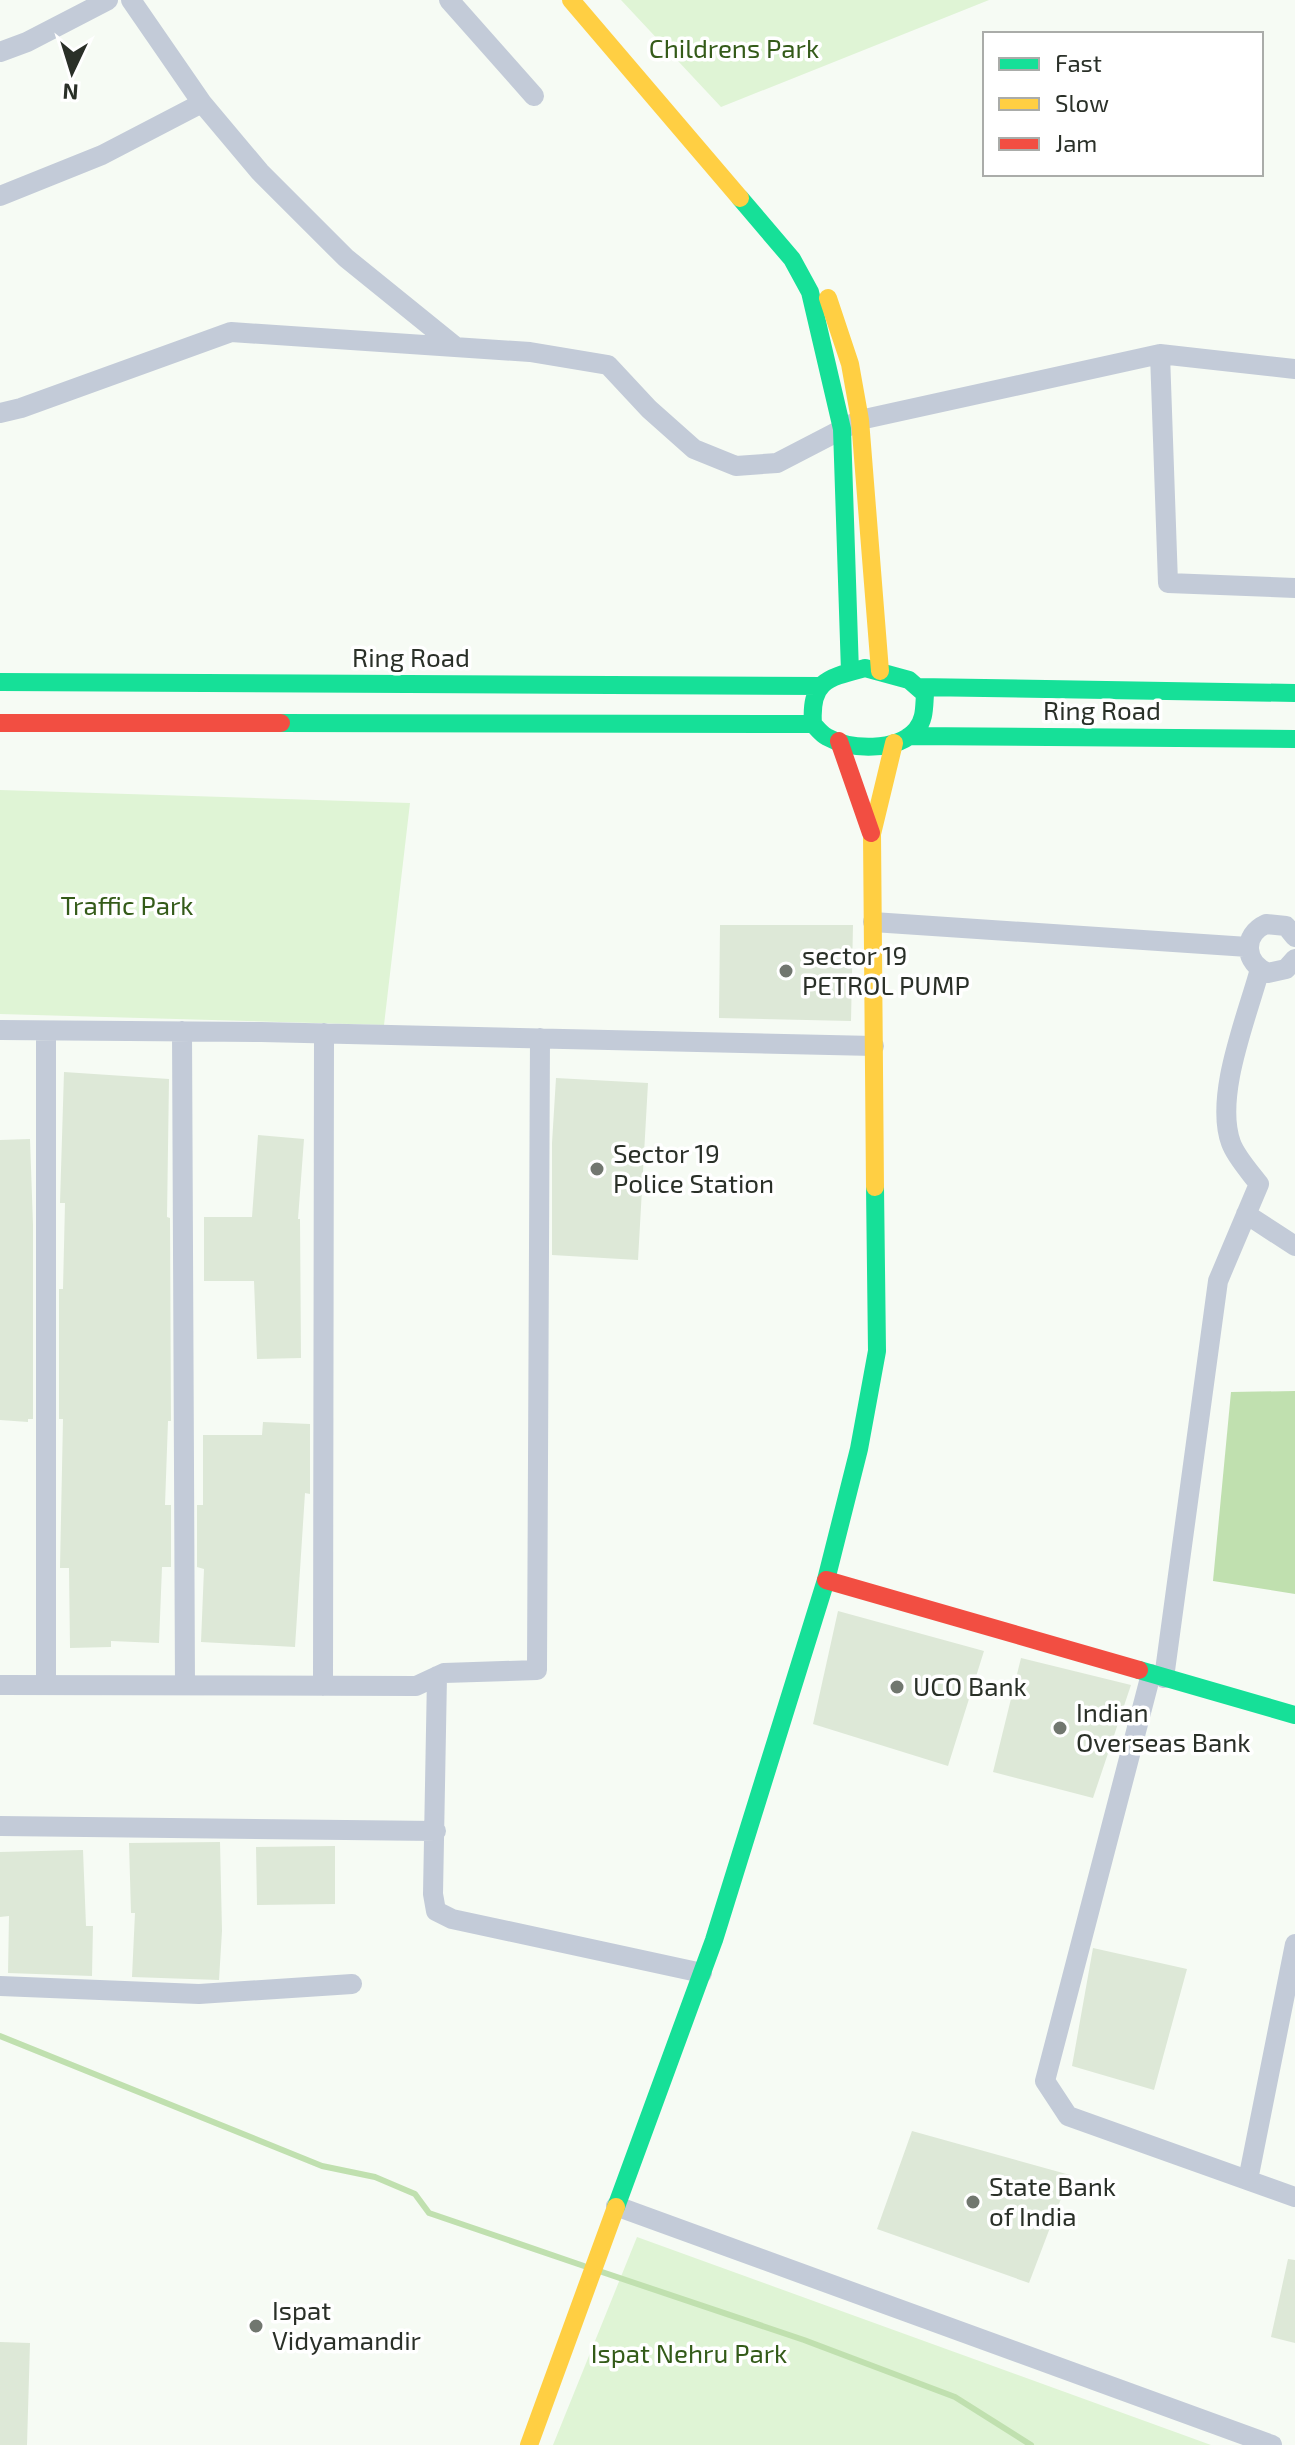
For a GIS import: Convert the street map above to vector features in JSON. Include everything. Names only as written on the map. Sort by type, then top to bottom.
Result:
[{"type":"street","points":[[0,52],[27,42],[108,0]]},
{"type":"street","points":[[131,0],[202,103],[260,172],[346,258],[456,347]]},
{"type":"street","points":[[449,0],[534,96]]},
{"type":"street","points":[[571,0],[792,259],[810,292],[851,424],[880,671]]},
{"type":"street","points":[[594,0],[809,254],[820,276],[850,364],[850,672]]},
{"type":"street","points":[[0,196],[102,155],[202,103]]},
{"type":"street","points":[[0,413],[231,332],[530,352],[608,365],[649,409],[694,449],[736,466],[777,463],[851,424],[1160,354],[1295,369]]},
{"type":"street","points":[[1160,354],[1168,583],[1295,588]]},
{"type":"street","points":[[865,668],[909,680],[925,694],[922,721],[901,740],[869,747],[825,736],[813,724],[812,697],[821,686],[850,672],[865,668]]},
{"type":"street","name":"Ring Road","points":[[0,682],[821,686]]},
{"type":"street","name":"Ring Road","points":[[917,687],[1295,693]]},
{"type":"street","points":[[0,723],[813,724]]},
{"type":"street","name":"Ring Road","points":[[901,740],[1295,739]]},
{"type":"street","points":[[529,2445],[702,1973],[826,1580],[859,1449],[877,1351],[872,834],[901,740]]},
{"type":"street","points":[[839,741],[872,834]]},
{"type":"street","points":[[873,922],[1248,947]]},
{"type":"street","points":[[1292,929],[1275,923],[1259,927],[1251,935],[1248,947],[1253,963],[1268,973],[1279,972],[1295,960]]},
{"type":"street","points":[[1260,969],[1224,1110],[1231,1146],[1259,1184],[1218,1281],[1158,1676],[1045,2081],[1068,2116],[1295,2197]]},
{"type":"street","points":[[0,1030],[324,1033],[874,1046]]},
{"type":"street","points":[[46,1031],[46,1685]]},
{"type":"street","points":[[182,1031],[185,1685]]},
{"type":"street","points":[[323,1686],[324,1033]]},
{"type":"street","points":[[0,1685],[416,1686],[444,1673],[537,1670],[540,1038]]},
{"type":"street","points":[[1246,1214],[1295,1246]]},
{"type":"street","points":[[826,1580],[1295,1715]]},
{"type":"street","points":[[437,1676],[433,1894],[436,1911],[452,1919],[702,1973]]},
{"type":"street","points":[[0,1826],[436,1831]]},
{"type":"street","points":[[1248,2180],[1295,1944]]},
{"type":"street","points":[[0,1986],[199,1994],[352,1984]]},
{"type":"street","points":[[616,2206],[1272,2445]]},
{"type":"green space","name":"Childrens Park","points":[[621,0],[989,0],[721,107]]},
{"type":"green space","name":"Traffic Park","points":[[0,790],[410,803],[384,1025],[0,1014]]},
{"type":"green space","name":"Ispat Nehru Park","points":[[637,2237],[1211,2445],[553,2445]]},
{"type":"shaded area","points":[[1295,1391],[1295,1594],[1213,1581],[1231,1392]]},
{"type":"building","name":"sector 19 PETROL PUMP","points":[[720,925],[853,925],[851,1021],[719,1018]]},
{"type":"building","points":[[64,1072],[169,1079],[167,1217],[170,1218],[171,1421],[168,1421],[165,1505],[171,1505],[171,1567],[162,1567],[159,1643],[111,1641],[111,1647],[70,1648],[69,1568],[60,1568],[63,1419],[59,1419],[59,1289],[63,1289],[65,1203],[60,1203]]},
{"type":"building","name":"Sector 19 Police Station","points":[[556,1078],[648,1083],[638,1260],[552,1255],[552,1143]]},
{"type":"building","points":[[258,1135],[304,1139],[298,1219],[301,1358],[257,1359],[254,1281],[204,1281],[204,1217],[252,1217]]},
{"type":"building","points":[[30,1139],[33,1419],[28,1419],[28,1422],[0,1420],[0,1140]]},
{"type":"building","points":[[263,1422],[310,1424],[310,1494],[305,1493],[295,1647],[201,1642],[204,1569],[197,1567],[197,1505],[203,1505],[203,1435],[262,1435]]},
{"type":"building","name":"UCO Bank","points":[[838,1611],[984,1651],[948,1766],[813,1724]]},
{"type":"building","name":"Indian Overseas Bank","points":[[1021,1658],[1131,1685],[1093,1798],[993,1772]]},
{"type":"building","points":[[220,1842],[222,1931],[219,1980],[132,1977],[135,1913],[131,1913],[129,1843]]},
{"type":"building","points":[[335,1846],[335,1904],[257,1905],[256,1847]]},
{"type":"building","points":[[83,1850],[86,1926],[93,1926],[92,1976],[8,1973],[9,1916],[0,1917],[0,1852]]},
{"type":"building","points":[[1093,1948],[1187,1969],[1154,2090],[1072,2066]]},
{"type":"building","name":"State Bank of India","points":[[912,2131],[1070,2175],[1029,2283],[877,2229]]},
{"type":"building","points":[[1288,2259],[1295,2260],[1295,2343],[1271,2337]]},
{"type":"building","points":[[0,2342],[30,2343],[27,2445],[0,2445]]},
{"type":"waterway","points":[[0,2036],[322,2166],[375,2177],[415,2194],[429,2213],[584,2266]]},
{"type":"waterway","points":[[599,2271],[804,2340],[955,2397],[1031,2445]]},
{"type":"traffic: fast","points":[[740,198],[792,259],[810,292],[842,429],[850,672]]},
{"type":"traffic: fast","points":[[865,668],[909,680],[925,694],[921,722],[908,737],[886,745],[860,746],[827,737],[813,724],[818,690],[831,679],[865,668]]},
{"type":"traffic: fast","points":[[0,682],[821,686]]},
{"type":"traffic: fast","points":[[917,687],[1295,693]]},
{"type":"traffic: fast","points":[[281,723],[813,724]]},
{"type":"traffic: fast","points":[[909,736],[1295,739]]},
{"type":"traffic: fast","points":[[616,2207],[714,1940],[826,1580],[859,1449],[877,1351],[875,1187]]},
{"type":"traffic: fast","points":[[1139,1670],[1295,1715]]},
{"type":"traffic: slow","points":[[571,0],[740,198]]},
{"type":"traffic: slow","points":[[828,298],[850,364],[860,420],[880,671]]},
{"type":"traffic: slow","points":[[875,1187],[872,834],[894,743]]},
{"type":"traffic: slow","points":[[529,2445],[616,2207]]},
{"type":"traffic: jam","points":[[0,723],[281,723]]},
{"type":"traffic: jam","points":[[839,741],[871,833]]},
{"type":"traffic: jam","points":[[826,1580],[1139,1670]]},
{"type":"place","name":"sector 19 PETROL PUMP","points":[[786,971]]},
{"type":"place","name":"Sector 19 Police Station","points":[[597,1169]]},
{"type":"place","name":"UCO Bank","points":[[897,1687]]},
{"type":"place","name":"Indian Overseas Bank","points":[[1060,1728]]},
{"type":"place","name":"State Bank of India","points":[[973,2202]]},
{"type":"place","name":"Ispat Vidyamandir","points":[[256,2326]]}]
